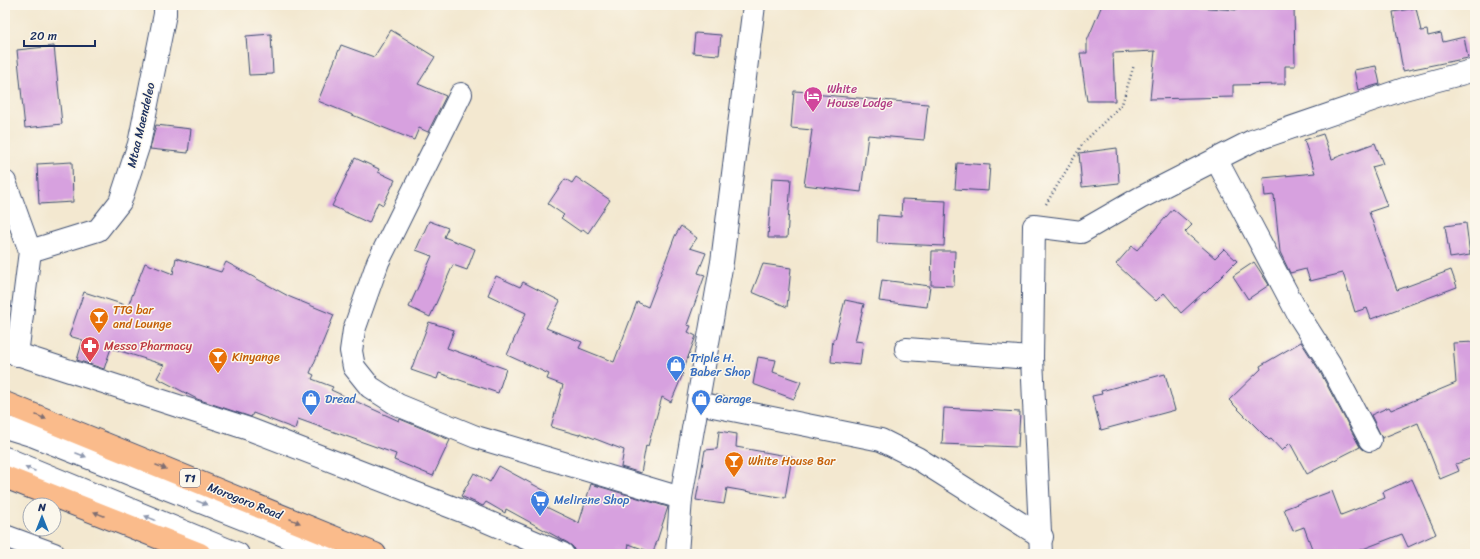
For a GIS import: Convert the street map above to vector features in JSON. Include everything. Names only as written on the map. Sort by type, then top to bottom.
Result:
[{"type":"highway","name":"Morogoro Road","points":[[5,403],[375,554]]},
{"type":"highway","points":[[5,477],[200,554]]},
{"type":"street","name":"Mtaa Maendeleo","points":[[30,251],[98,230],[120,202],[139,144],[165,14],[165,5]]},
{"type":"street","points":[[677,554],[681,498],[722,262],[754,5]]},
{"type":"street","points":[[1042,546],[1032,358],[1034,226],[1081,232],[1140,198],[1252,141],[1404,88],[1475,70]]},
{"type":"street","points":[[461,94],[378,262],[354,330],[351,351],[354,367],[370,387],[398,405],[462,431],[681,498]]},
{"type":"street","points":[[1216,159],[1298,314],[1330,364],[1370,440]]},
{"type":"street","points":[[5,182],[30,251],[11,353],[249,429],[467,513],[563,554]]},
{"type":"street","points":[[906,349],[1032,358]]},
{"type":"street","points":[[698,403],[881,440],[916,458],[1042,546]]},
{"type":"street","name":"Morogoro Road","points":[[5,427],[34,436],[259,525],[327,554]]},
{"type":"street","points":[[5,458],[238,554]]},
{"type":"street","points":[[5,536],[54,554]]},
{"type":"path","points":[[1034,226],[1052,191],[1083,144],[1122,104],[1134,65]]},
{"type":"building","points":[[1102,5],[1168,5],[1236,10],[1236,6],[1294,5],[1295,66],[1285,66],[1285,84],[1233,85],[1233,97],[1150,99],[1155,51],[1113,53],[1115,101],[1087,101],[1080,53],[1087,53],[1087,41]]},
{"type":"building","points":[[1416,8],[1421,31],[1427,30],[1428,36],[1441,33],[1443,42],[1464,37],[1468,58],[1403,71],[1393,12]]},
{"type":"building","points":[[391,30],[435,57],[418,84],[446,96],[428,132],[419,128],[414,140],[318,101],[341,45],[374,57]]},
{"type":"building","points":[[695,33],[721,35],[719,55],[693,53]]},
{"type":"building","points":[[271,34],[273,74],[249,75],[246,36]]},
{"type":"building","points":[[54,46],[62,124],[25,128],[17,50]]},
{"type":"building","points":[[1376,66],[1380,84],[1358,90],[1354,70]]},
{"type":"building","name":"White House Lodge","points":[[794,91],[812,92],[812,94],[928,104],[924,140],[868,135],[861,192],[804,185],[812,130],[791,128]]},
{"type":"building","points":[[156,125],[191,129],[188,153],[150,149]]},
{"type":"building","points":[[1323,134],[1332,159],[1375,143],[1383,164],[1372,167],[1387,206],[1369,212],[1397,290],[1451,270],[1457,287],[1371,319],[1367,308],[1355,312],[1343,273],[1310,281],[1306,269],[1290,273],[1280,252],[1274,195],[1265,196],[1263,178],[1315,173],[1304,140]]},
{"type":"building","points":[[1117,148],[1119,183],[1082,187],[1079,153]]},
{"type":"building","points":[[355,158],[379,169],[378,172],[395,180],[383,205],[378,202],[369,223],[332,206]]},
{"type":"building","points":[[72,162],[73,202],[39,204],[37,164]]},
{"type":"building","points":[[957,163],[990,165],[988,191],[955,189]]},
{"type":"building","points":[[576,177],[610,200],[588,233],[583,229],[581,232],[561,218],[564,215],[548,204],[565,179],[572,183]]},
{"type":"building","points":[[772,178],[791,179],[787,238],[768,238]]},
{"type":"building","points":[[902,199],[946,201],[944,246],[877,243],[878,215],[901,217]]},
{"type":"building","points":[[1173,209],[1192,225],[1185,232],[1215,258],[1224,249],[1237,261],[1205,293],[1204,292],[1181,313],[1164,293],[1156,301],[1116,264],[1132,246],[1137,250]]},
{"type":"building","points":[[429,221],[448,228],[444,237],[475,249],[467,270],[453,265],[430,317],[409,307],[432,256],[416,250]]},
{"type":"building","points":[[1466,223],[1470,255],[1450,258],[1445,226]]},
{"type":"building","points":[[681,226],[697,238],[690,248],[706,253],[698,273],[705,275],[687,325],[691,326],[688,332],[696,336],[682,373],[683,374],[671,402],[662,397],[648,446],[646,445],[641,473],[621,467],[624,450],[580,433],[579,435],[551,427],[563,385],[547,379],[549,374],[507,355],[526,313],[488,295],[496,276],[520,287],[523,282],[560,301],[546,328],[582,342],[579,348],[614,362],[637,302],[648,307],[675,236]]},
{"type":"building","points":[[932,251],[955,251],[954,286],[931,285]]},
{"type":"building","points":[[176,258],[221,272],[226,262],[290,297],[334,315],[310,373],[314,375],[312,379],[333,387],[331,390],[399,421],[400,419],[450,440],[433,476],[394,460],[396,454],[298,419],[295,429],[253,413],[251,417],[197,399],[157,378],[164,365],[111,348],[104,369],[77,360],[83,340],[69,336],[84,292],[128,306],[145,263],[173,274]]},
{"type":"building","points":[[1254,262],[1269,285],[1248,299],[1233,276]]},
{"type":"building","points":[[763,264],[791,268],[787,307],[752,292]]},
{"type":"building","points":[[882,280],[930,286],[927,307],[879,301]]},
{"type":"building","points":[[845,300],[864,304],[855,341],[863,342],[860,365],[831,362],[833,339],[835,339]]},
{"type":"building","points":[[429,322],[454,330],[447,348],[506,369],[498,393],[439,373],[437,379],[411,370]]},
{"type":"building","points":[[1301,342],[1319,370],[1360,447],[1307,474],[1290,443],[1282,451],[1229,400],[1261,369],[1260,366]]},
{"type":"building","points":[[1475,342],[1475,457],[1456,464],[1459,471],[1440,479],[1418,423],[1382,438],[1371,415],[1389,407],[1391,410],[1456,383],[1453,343]]},
{"type":"building","points":[[758,357],[776,360],[773,372],[801,382],[794,399],[753,384]]},
{"type":"building","points":[[1165,374],[1175,410],[1101,430],[1092,396],[1102,394],[1101,391]]},
{"type":"building","points":[[944,408],[1020,412],[1018,447],[942,444]]},
{"type":"building","points":[[719,431],[737,434],[736,447],[792,457],[785,498],[727,488],[724,504],[696,500],[705,450],[717,449]]},
{"type":"building","points":[[499,466],[547,492],[540,504],[579,523],[591,484],[668,507],[653,553],[629,544],[627,554],[575,554],[573,547],[568,543],[506,509],[505,513],[486,502],[483,506],[461,496],[474,473],[490,482]]},
{"type":"building","points":[[1412,479],[1436,534],[1408,547],[1402,534],[1350,554],[1314,554],[1304,527],[1293,531],[1284,509],[1332,491],[1341,515],[1385,498],[1383,492]]},
{"type":"place","name":"White House Lodge","points":[[813,113]]},
{"type":"place","name":"TTG bar and Lounge","points":[[99,334]]},
{"type":"place","name":"Messo Pharmacy","points":[[90,363]]},
{"type":"place","name":"Kinyange","points":[[218,374]]},
{"type":"place","name":"Triple H. Baber Shop","points":[[676,382]]},
{"type":"place","name":"Dread","points":[[311,416]]},
{"type":"place","name":"Garage","points":[[701,416]]},
{"type":"place","name":"White House Bar","points":[[734,478]]},
{"type":"place","name":"Melirene Shop","points":[[540,517]]}]
